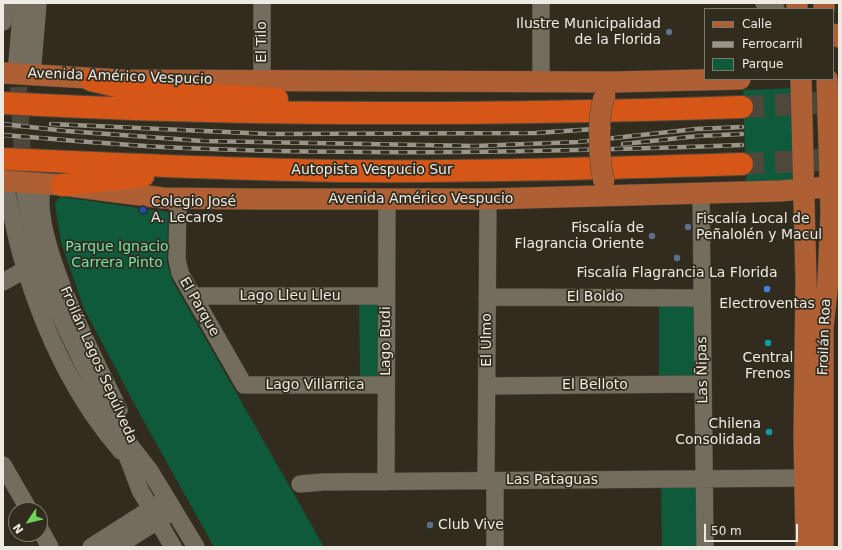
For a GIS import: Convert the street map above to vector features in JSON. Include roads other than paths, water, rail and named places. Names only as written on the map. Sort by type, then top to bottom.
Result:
[{"type":"highway","points":[[91,80],[135,90],[293,100],[360,114]]},
{"type":"highway","points":[[3,103],[173,110],[360,114],[521,113],[742,107]]},
{"type":"highway","name":"Autopista Vespucio Sur","points":[[3,158],[210,168],[432,171],[742,164]]},
{"type":"highway","points":[[52,184],[210,168]]},
{"type":"main road","name":"Avenida Américo Vespucio","points":[[17,70],[91,80],[541,82],[610,89],[727,80]]},
{"type":"main road","name":"Froilán Roa","points":[[801,80],[806,280],[804,478],[806,547]]},
{"type":"main road","name":"Froilán Roa","points":[[823,547],[823,328],[835,187],[827,80]]},
{"type":"main road","points":[[610,89],[600,111],[601,170],[604,181],[618,196]]},
{"type":"main road","name":"Avenida Américo Vespucio","points":[[3,181],[52,184],[133,195],[178,198],[387,200],[618,196],[835,187]]},
{"type":"street","points":[[17,70],[22,3]]},
{"type":"street","points":[[17,70],[38,3]]},
{"type":"street","name":"El Tilo","points":[[262,3],[262,80]]},
{"type":"street","points":[[541,3],[541,82]]},
{"type":"street","points":[[764,3],[774,8]]},
{"type":"street","name":"Froilán Lagos Sepúlveda","points":[[52,184],[40,195],[42,214],[60,280],[78,323],[122,415],[140,490],[173,547]]},
{"type":"street","name":"Froilán Lagos Sepúlveda","points":[[3,189],[7,196],[24,264],[53,343],[83,398],[104,431],[132,456]]},
{"type":"street","name":"Las Ñipas","points":[[701,193],[705,547]]},
{"type":"street","name":"Froilán Lagos Sepúlveda","points":[[25,194],[30,228],[39,261],[51,296],[81,360],[132,456],[170,504],[196,547]]},
{"type":"street","name":"El Parque","points":[[178,198],[177,264],[180,273],[244,385]]},
{"type":"street","name":"El Ulmo","points":[[488,199],[487,386],[495,547]]},
{"type":"street","name":"Lago Budi","points":[[386,482],[387,200]]},
{"type":"street","points":[[3,270],[24,264]]},
{"type":"street","points":[[3,282],[24,264]]},
{"type":"street","name":"Lago Lleu Lleu","points":[[193,296],[386,296]]},
{"type":"street","name":"El Boldo","points":[[487,297],[702,298]]},
{"type":"street","name":"El Belloto","points":[[487,386],[703,384]]},
{"type":"street","name":"Lago Villarrica","points":[[244,385],[386,385]]},
{"type":"street","points":[[5,474],[24,502]]},
{"type":"street","name":"Las Pataguas","points":[[300,484],[324,482],[804,478]]},
{"type":"street","points":[[116,547],[154,515],[170,504]]},
{"type":"street","points":[[91,547],[154,515]]},
{"type":"tunnel","points":[[17,62],[25,194]]},
{"type":"tunnel","points":[[742,107],[839,102]]},
{"type":"tunnel","points":[[742,164],[839,159]]},
{"type":"railway","points":[[3,124],[66,131],[203,141],[475,146],[578,142],[696,129],[742,127]]},
{"type":"railway","points":[[51,124],[270,134],[536,133],[609,128]]},
{"type":"railway","points":[[623,144],[698,136],[742,134]]},
{"type":"railway","points":[[3,135],[162,147],[234,150],[379,152],[597,150],[742,145]]},
{"type":"place","name":"Ilustre Municipalidad de la Florida","points":[[669,32]]},
{"type":"place","name":"Colegio José A. Lecaros","points":[[143,210]]},
{"type":"place","name":"Fiscalía Local de Peñalolén y Macul","points":[[688,227]]},
{"type":"place","name":"Fiscalía de Flagrancia Oriente","points":[[652,236]]},
{"type":"place","name":"Fiscalía Flagrancia La Florida","points":[[677,258]]},
{"type":"place","name":"Electroventas","points":[[767,289]]},
{"type":"place","name":"Central Frenos","points":[[768,343]]},
{"type":"place","name":"Chilena Consolidada","points":[[769,432]]},
{"type":"place","name":"Club Vive","points":[[430,525]]},
{"type":"park label","name":"Parque Ignacio Carrera Pinto","points":[[117,256]]}]
